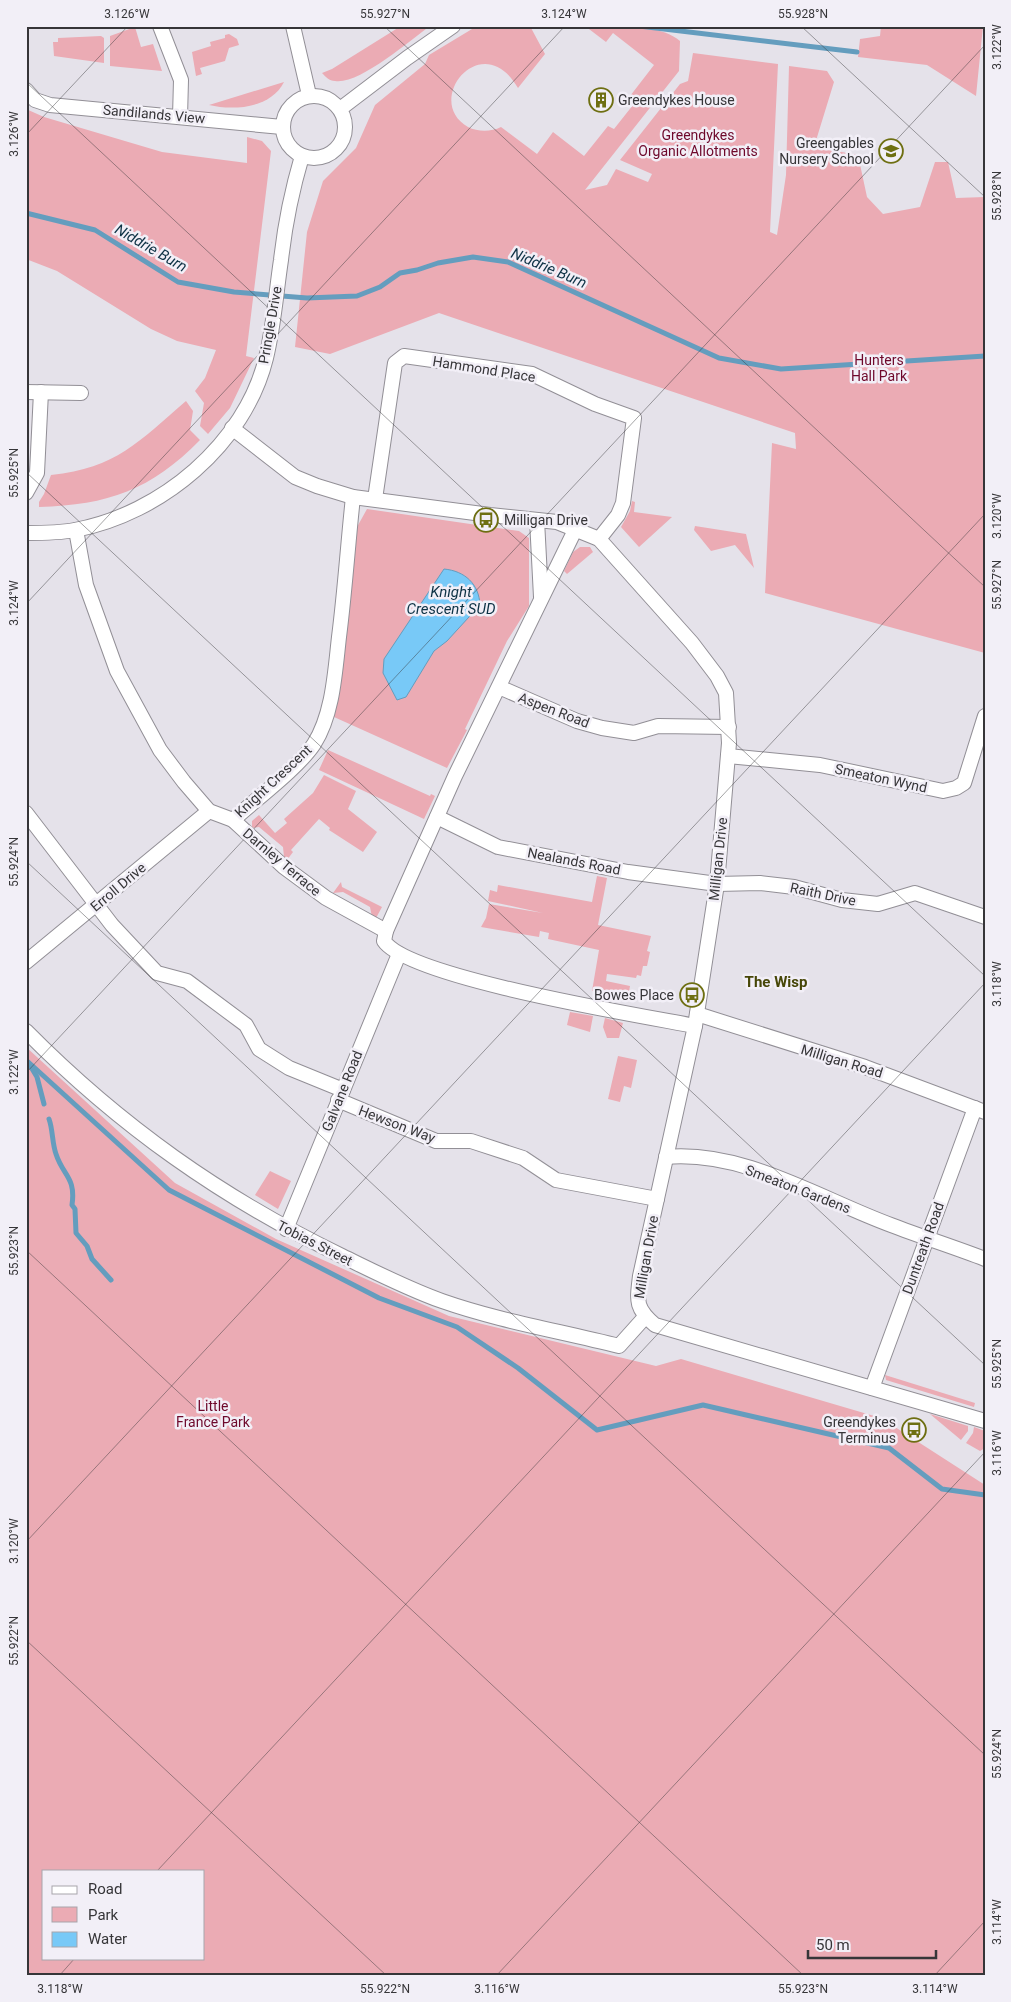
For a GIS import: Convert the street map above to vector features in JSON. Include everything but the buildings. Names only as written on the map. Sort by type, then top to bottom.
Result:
[{"type":"street","points":[[160,26],[181,80],[180,117]]},
{"type":"street","points":[[293,26],[309,95]]},
{"type":"street","points":[[340,109],[407,58],[454,26]]},
{"type":"street","name":"Sandilands View","points":[[28,92],[43,104],[50,105],[282,127]]},
{"type":"street","points":[[309,95],[328,98],[340,109],[345,120],[345,131],[337,148],[320,158],[302,156],[294,151],[286,141],[282,127],[290,106],[309,95]]},
{"type":"street","name":"Pringle Drive","points":[[26,533],[76,530],[110,520],[170,490],[192,474],[232,428],[261,376],[274,316],[280,260],[290,200],[302,156]]},
{"type":"street","name":"Hammond Place","points":[[375,499],[395,363],[404,356],[532,374],[595,404],[634,418],[623,503],[618,515],[599,539]]},
{"type":"street","points":[[26,392],[81,393]]},
{"type":"street","points":[[26,493],[37,473],[41,392]]},
{"type":"street","name":"Milligan Drive","points":[[232,428],[295,477],[316,486],[353,497],[557,522],[576,528],[599,539],[692,643],[718,676],[726,693],[729,728],[717,884],[696,1020],[637,1299],[639,1309],[655,1325],[675,1332],[985,1421]]},
{"type":"street","name":"Knight Crescent","points":[[209,811],[233,820],[300,759],[320,734],[330,702],[337,659],[353,497]]},
{"type":"street","points":[[537,520],[541,598]]},
{"type":"street","points":[[576,528],[437,817],[386,931],[384,941],[389,948],[399,954],[443,971],[494,986],[696,1020]]},
{"type":"street","points":[[76,530],[86,584],[117,671],[160,750],[209,811]]},
{"type":"street","name":"Aspen Road","points":[[499,687],[577,721],[602,728],[634,733],[658,726],[729,728]]},
{"type":"street","name":"Smeaton Wynd","points":[[728,756],[820,765],[944,791],[956,788],[964,783],[985,716]]},
{"type":"street","name":"Erroll Drive","points":[[26,962],[209,811]]},
{"type":"street","name":"Hewson Way","points":[[26,813],[112,925],[157,973],[187,981],[246,1026],[259,1049],[266,1054],[340,1095],[436,1141],[471,1141],[523,1158],[556,1180],[657,1199]]},
{"type":"street","name":"Nealands Road","points":[[437,817],[498,847],[628,872],[717,884]]},
{"type":"street","name":"Darnley Terrace","points":[[233,820],[284,867],[326,898],[386,931]]},
{"type":"street","name":"Raith Drive","points":[[717,884],[760,883],[794,887],[842,900],[878,904],[915,893],[985,918]]},
{"type":"street","name":"Galvane Road","points":[[286,1229],[399,954]]},
{"type":"street","name":"Milligan Road","points":[[696,1020],[865,1067],[980,1110]]},
{"type":"street","name":"Tobias Street","points":[[26,1031],[102,1104],[170,1156],[220,1191],[286,1229],[385,1278],[443,1301],[618,1346],[645,1317]]},
{"type":"street","name":"Duntreath Road","points":[[872,1388],[927,1237],[980,1110]]},
{"type":"street","name":"Smeaton Gardens","points":[[666,1157],[685,1156],[756,1170],[892,1226],[985,1259]]},
{"type":"green space","points":[[401,26],[430,26],[384,61],[357,76],[333,81],[322,73],[332,69]]},
{"type":"green space","name":"Hunters Hall Park","points":[[477,26],[530,26],[545,54],[518,88],[504,71],[489,64],[474,66],[462,74],[454,87],[451,101],[455,115],[468,127],[476,130],[489,131],[501,127],[537,154],[553,132],[584,156],[608,126],[614,129],[633,105],[627,100],[654,65],[613,33],[606,42],[585,26],[648,28],[671,35],[680,41],[679,71],[585,190],[607,185],[616,169],[648,182],[652,174],[620,160],[680,84],[688,81],[693,53],[778,64],[770,232],[777,235],[786,175],[789,66],[827,71],[834,82],[814,147],[858,155],[867,197],[883,214],[920,207],[935,162],[948,162],[956,198],[985,197],[985,653],[765,593],[772,443],[796,449],[795,433],[439,313],[330,354],[295,347],[307,232],[323,181],[356,148],[375,105],[425,64],[429,55]]},
{"type":"green space","points":[[881,26],[983,26],[976,96],[927,65],[858,57],[860,39],[880,36]]},
{"type":"green space","points":[[135,27],[141,47],[153,44],[162,71],[110,66],[110,36]]},
{"type":"green space","points":[[229,34],[237,39],[239,45],[229,48],[225,61],[200,68],[202,74],[196,76],[192,52],[211,46],[210,42],[225,38],[225,35]]},
{"type":"green space","points":[[101,36],[104,38],[104,63],[54,56],[53,42],[58,42],[58,38]]},
{"type":"green space","points":[[284,82],[278,91],[270,97],[251,106],[229,108],[209,105]]},
{"type":"green space","points":[[26,109],[44,117],[162,152],[247,163],[247,137],[262,141],[271,151],[246,356],[254,358],[230,408],[208,434],[200,426],[204,403],[195,391],[205,378],[216,350],[177,341],[151,329],[57,271],[26,259]]},
{"type":"green space","points":[[186,401],[193,411],[190,430],[200,440],[164,471],[146,483],[127,492],[107,498],[64,506],[39,507],[39,502],[51,475],[93,466],[125,451],[140,441]]},
{"type":"green space","points":[[632,501],[635,502],[634,512],[672,517],[639,547],[621,527],[630,511]]},
{"type":"green space","points":[[367,509],[519,531],[529,538],[529,606],[507,641],[465,729],[467,730],[447,768],[334,717],[357,527]]},
{"type":"green space","points":[[695,526],[746,534],[754,568],[735,545],[711,551],[694,530]]},
{"type":"green space","points":[[580,547],[590,547],[593,552],[567,574],[564,571],[573,552]]},
{"type":"green space","points":[[328,750],[430,796],[431,794],[435,796],[424,819],[319,770]]},
{"type":"green space","points":[[324,775],[356,791],[348,809],[377,832],[363,852],[329,830],[330,828],[319,819],[291,850],[293,852],[287,860],[284,857],[283,847],[259,827],[252,828],[252,821],[259,815],[275,833],[287,823],[284,819],[313,793]]},
{"type":"green space","points":[[597,876],[607,878],[598,925],[651,936],[647,951],[650,952],[647,966],[643,966],[641,976],[637,975],[636,978],[607,974],[606,981],[630,986],[628,997],[592,991],[599,950],[548,939],[549,933],[540,931],[539,937],[481,927],[486,918],[489,904],[543,913],[488,901],[490,890],[497,892],[498,885],[592,902]]},
{"type":"green space","points":[[341,882],[342,887],[382,907],[376,918],[372,917],[370,907],[343,892],[333,893]]},
{"type":"green space","points":[[570,1012],[593,1016],[590,1032],[567,1025]]},
{"type":"green space","points":[[605,1018],[623,1023],[619,1038],[607,1038],[603,1027]]},
{"type":"green space","name":"Little France Park","points":[[26,1047],[175,1183],[276,1239],[449,1316],[656,1366],[681,1359],[881,1418],[985,1485],[985,1976],[26,1976]]},
{"type":"green space","points":[[618,1056],[637,1060],[631,1088],[624,1086],[620,1102],[608,1099]]},
{"type":"green space","points":[[270,1171],[291,1181],[278,1209],[255,1195]]},
{"type":"green space","points":[[885,1375],[975,1403],[974,1407],[886,1380]]},
{"type":"green space","points":[[930,1414],[968,1426],[968,1431],[961,1440]]},
{"type":"green space","points":[[974,1427],[985,1431],[985,1448],[980,1451],[966,1443],[973,1433]]},
{"type":"water","name":"Knight Crescent SUD","points":[[444,569],[452,570],[470,580],[477,591],[480,605],[447,641],[434,651],[406,697],[397,700],[383,673],[384,659]]},
{"type":"waterway","name":"Niddrie Burn","points":[[639,26],[857,52]]},
{"type":"waterway","name":"Niddrie Burn","points":[[26,213],[95,230],[178,282],[234,292],[307,298],[357,296],[380,287],[400,273],[438,263],[473,257],[508,262],[719,358],[781,369],[985,356]]},
{"type":"waterway","points":[[26,1060],[169,1190],[379,1298],[457,1327],[518,1368],[597,1430],[703,1405],[889,1448],[942,1489],[985,1495]]},
{"type":"waterway","points":[[31,1067],[37,1077],[44,1104]]},
{"type":"waterway","points":[[49,1119],[56,1154],[71,1182],[76,1233],[87,1246],[92,1259],[111,1280]]},
{"type":"place","name":"Greendykes House","points":[[601,100]]},
{"type":"place","name":"Greengables Nursery School","points":[[891,151]]},
{"type":"place","name":"Milligan Drive","points":[[486,520]]},
{"type":"place","name":"Bowes Place","points":[[692,995]]},
{"type":"place","name":"Greendykes Terminus","points":[[914,1430]]},
{"type":"district","name":"The Wisp","points":[[776,982]]},
{"type":"park label","name":"Greendykes Organic Allotments","points":[[698,144]]}]
